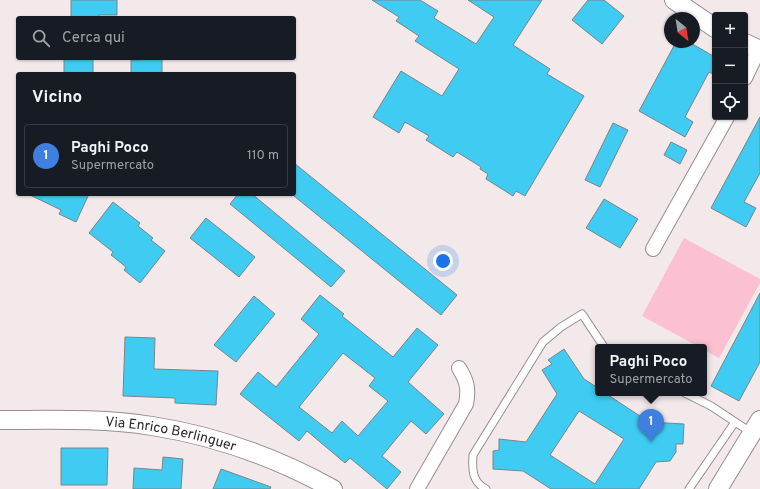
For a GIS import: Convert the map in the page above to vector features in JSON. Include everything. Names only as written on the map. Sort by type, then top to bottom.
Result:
[{"type":"street","points":[[674,0],[712,26]]},
{"type":"street","points":[[748,69],[755,48]]},
{"type":"street","points":[[653,249],[725,120]]},
{"type":"street","points":[[417,489],[466,404],[468,391],[466,379],[459,368]]},
{"type":"street","name":"Via Enrico Berlinguer","points":[[0,420],[58,419],[152,426],[247,450],[282,463],[333,489]]},
{"type":"street","points":[[718,489],[756,427]]},
{"type":"lane","points":[[486,489],[482,487],[475,479],[472,469],[473,455],[544,342],[560,327],[582,314],[602,344]]},
{"type":"lane","points":[[691,396],[711,406],[735,422],[756,427]]},
{"type":"lane","points":[[689,489],[735,422]]},
{"type":"shaded area","points":[[684,238],[760,279],[760,283],[719,358],[707,352],[707,344],[693,344],[642,316]]},
{"type":"building","points":[[71,0],[117,0],[117,15],[71,16]]},
{"type":"building","points":[[372,0],[420,0],[438,11],[434,18],[476,44],[494,17],[468,0],[542,0],[513,45],[550,69],[547,74],[584,96],[525,196],[516,191],[513,196],[486,179],[488,174],[480,169],[481,167],[457,152],[453,157],[426,140],[429,136],[405,122],[399,133],[373,117],[401,71],[442,96],[459,69],[415,41],[419,36],[396,21],[399,17]]},
{"type":"building","points":[[588,0],[604,0],[624,16],[602,44],[572,20]]},
{"type":"building","points":[[673,48],[699,48],[712,55],[712,74],[709,72],[685,117],[693,122],[685,137],[639,111]]},
{"type":"building","points":[[64,60],[93,60],[93,72],[64,72]]},
{"type":"building","points":[[131,60],[162,60],[162,72],[131,72]]},
{"type":"building","points":[[760,117],[760,173],[744,202],[756,208],[746,227],[711,208]]},
{"type":"building","points":[[613,123],[628,130],[600,187],[585,180]]},
{"type":"building","points":[[671,142],[687,150],[680,164],[664,155]]},
{"type":"building","points":[[296,165],[457,295],[441,315],[294,196],[296,196]]},
{"type":"building","points":[[32,196],[88,196],[76,222],[59,214],[61,210]]},
{"type":"building","points":[[236,196],[254,196],[345,271],[331,287],[230,204]]},
{"type":"building","points":[[604,199],[638,219],[620,248],[586,228]]},
{"type":"building","points":[[113,202],[140,223],[138,226],[153,238],[151,240],[165,251],[140,283],[124,270],[126,267],[111,255],[113,252],[89,233]]},
{"type":"building","points":[[206,218],[255,257],[239,277],[190,238]]},
{"type":"building","points":[[760,293],[760,362],[739,401],[711,386]]},
{"type":"building","points":[[320,295],[344,314],[342,316],[393,357],[417,328],[438,345],[408,382],[444,414],[426,434],[411,421],[382,456],[401,472],[387,489],[350,458],[345,463],[307,431],[299,441],[240,394],[258,372],[276,387],[319,334],[301,319]],"holes":[[[343,353],[375,378],[369,386],[388,401],[358,436],[342,421],[332,433],[299,407]]]},
{"type":"building","points":[[254,296],[275,314],[236,362],[214,345]]},
{"type":"building","points":[[125,337],[155,338],[154,369],[218,371],[216,405],[175,403],[175,398],[123,396]]},
{"type":"building","points":[[564,349],[584,379],[595,386],[595,396],[610,396],[649,422],[684,424],[683,444],[676,444],[676,452],[670,461],[656,462],[639,489],[551,489],[523,471],[493,469],[493,451],[499,450],[499,439],[526,442],[557,394],[542,370],[552,364],[548,360]],"holes":[[[579,411],[624,439],[595,484],[550,455]]]},
{"type":"building","points":[[61,448],[108,448],[107,485],[61,485]]},
{"type":"building","points":[[163,457],[183,459],[181,489],[133,489],[134,468],[162,470]]},
{"type":"building","points":[[221,469],[271,487],[270,489],[213,489]]},
{"type":"place","name":"Paghi Poco","points":[[651,442]]}]
